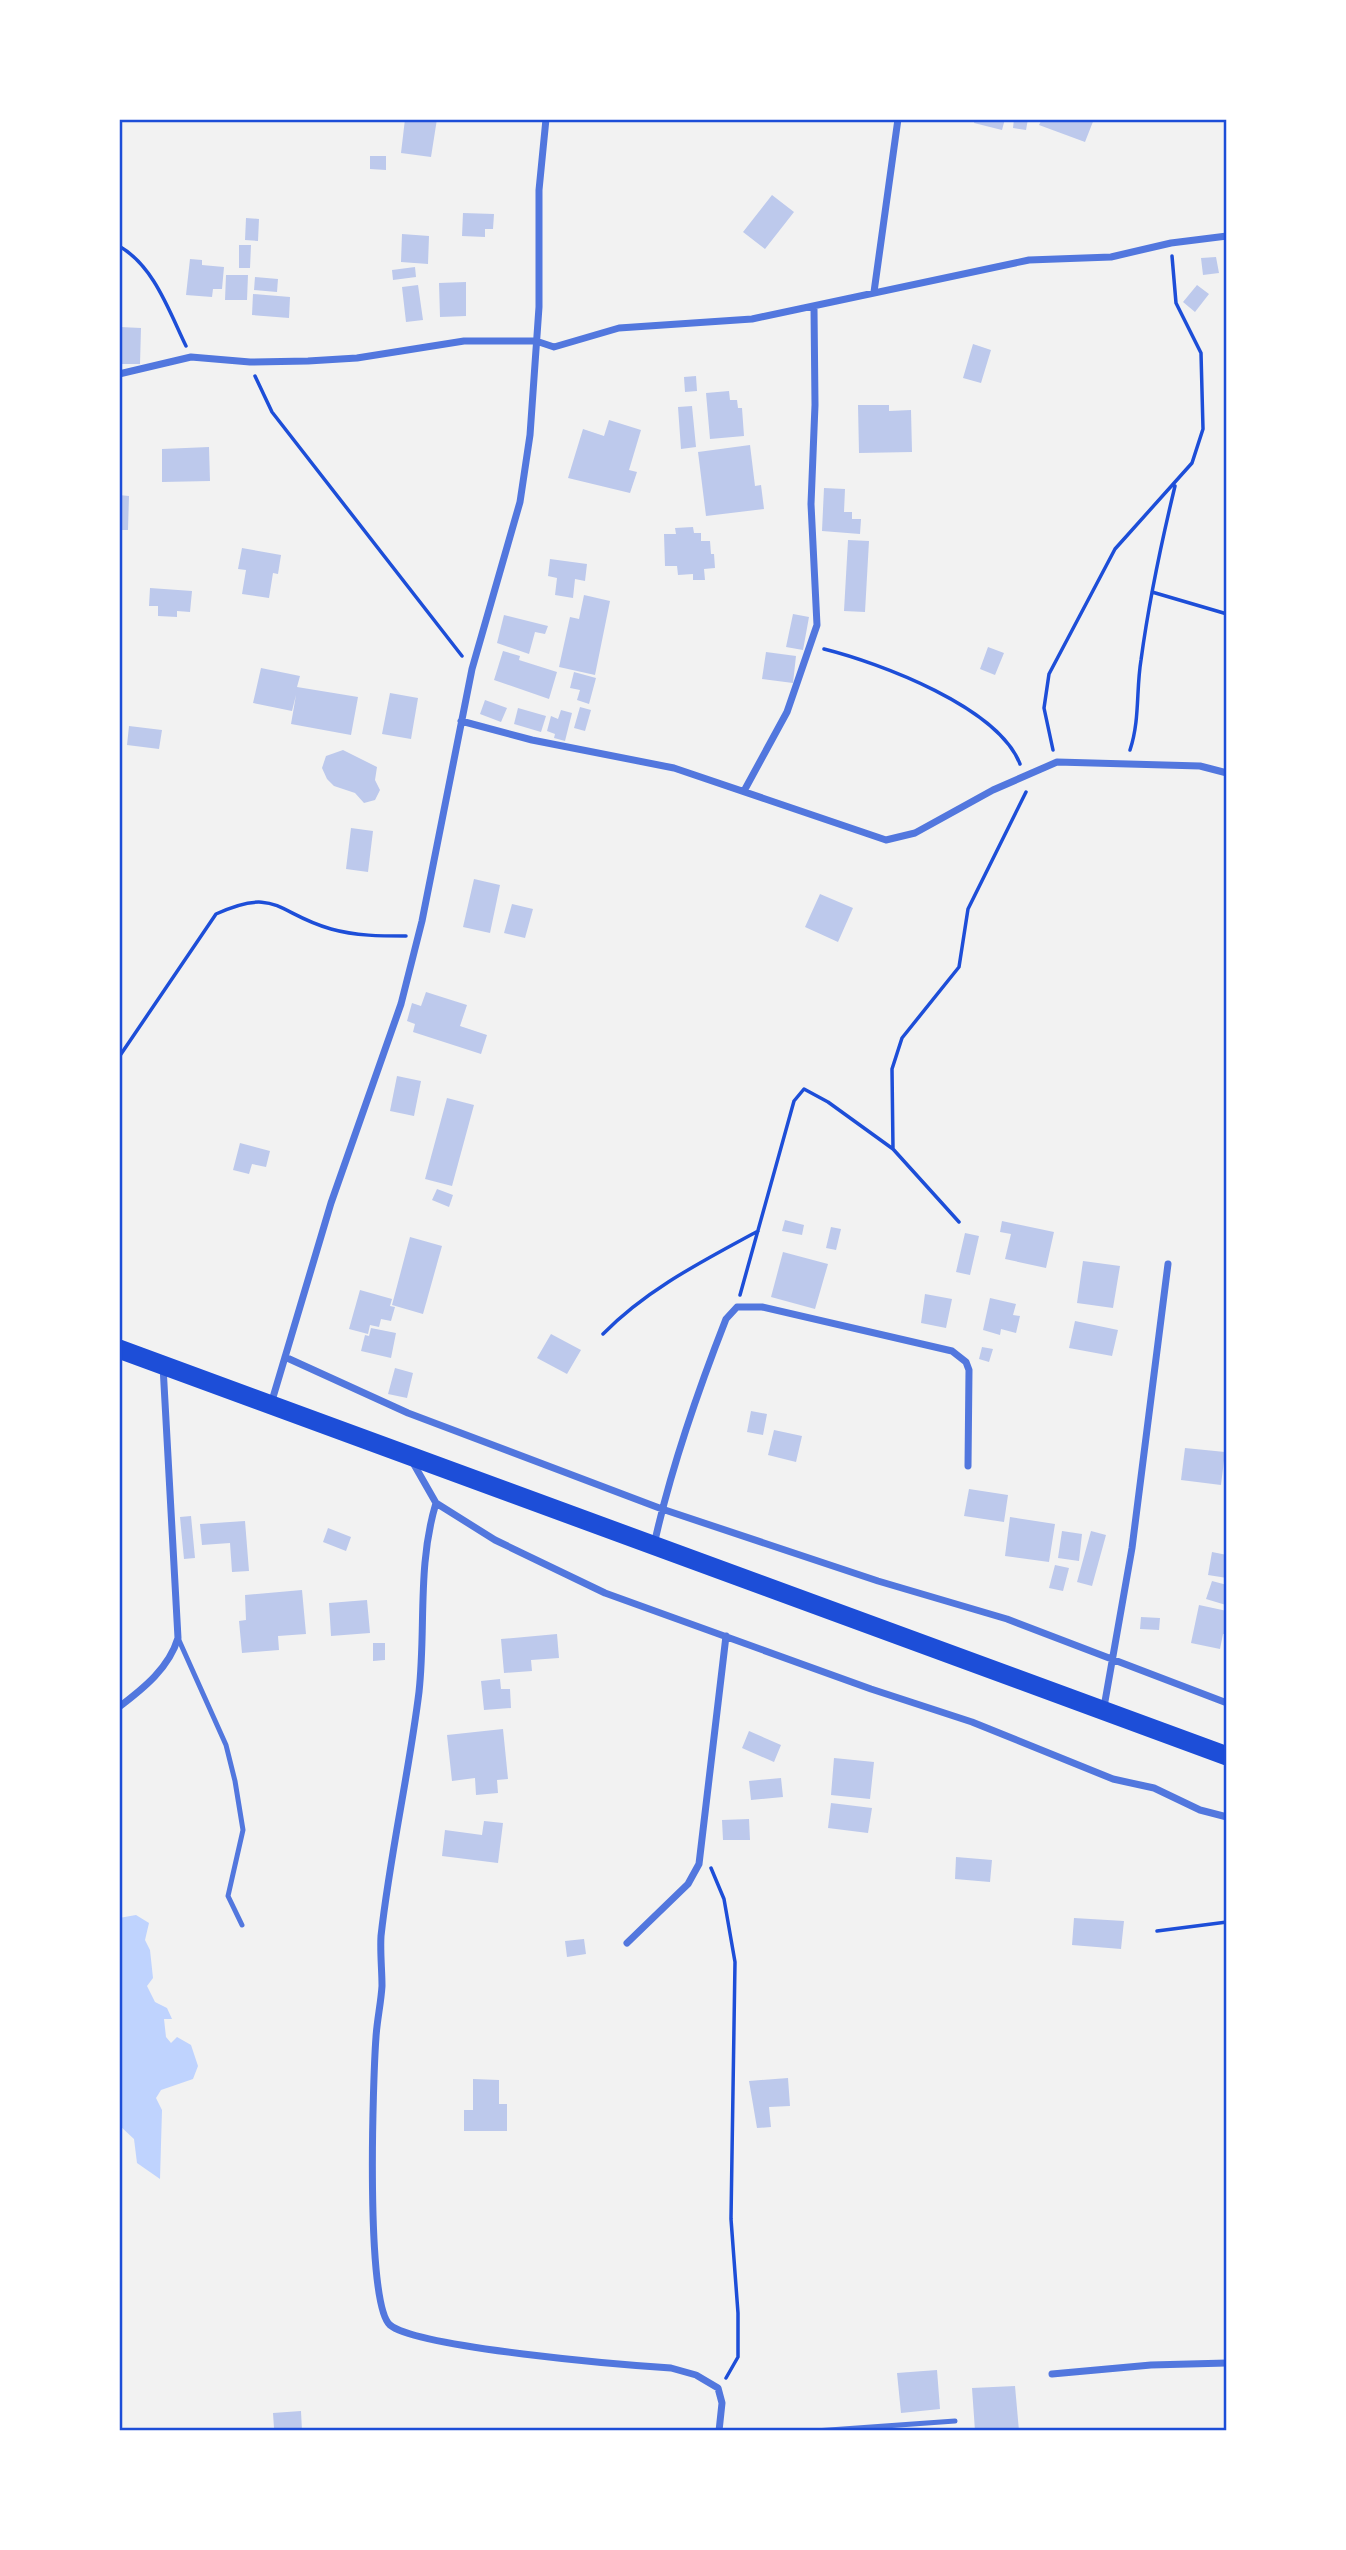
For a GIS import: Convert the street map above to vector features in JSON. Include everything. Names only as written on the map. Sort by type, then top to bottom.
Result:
[{"type":"highway","points":[[119,1349],[1104,1708],[1227,1756]]},
{"type":"street","points":[[271,1405],[331,1203],[401,1004],[472,669],[520,502],[530,435],[536,341],[539,190],[546,119]]},
{"type":"street","points":[[874,292],[898,119]]},
{"type":"street","points":[[119,374],[191,357],[250,362],[357,358],[464,341],[536,341],[554,347],[619,328],[752,319],[814,308],[874,292],[1029,260],[1111,257],[1171,243],[1227,236]]},
{"type":"street","points":[[744,791],[787,712],[812,646],[818,602],[811,504],[815,405],[814,308]]},
{"type":"street","points":[[461,721],[532,740],[674,768],[886,840],[915,833],[1024,775],[1057,762],[1200,766],[1227,773]]},
{"type":"street","points":[[1104,1708],[1132,1548],[1168,1264]]},
{"type":"street","points":[[654,1545],[662,1509],[714,1349],[726,1319],[737,1307],[762,1307],[952,1351],[966,1362],[969,1370],[968,1466]]},
{"type":"street","points":[[285,1357],[408,1413],[662,1509],[878,1581],[1007,1619],[1227,1703]]},
{"type":"street","points":[[119,1707],[145,1687],[173,1656],[178,1638],[163,1365]]},
{"type":"street","points":[[408,1455],[436,1503],[495,1540],[605,1593],[972,1722],[1113,1779],[1154,1788],[1200,1810],[1227,1817]]},
{"type":"street","points":[[436,1503],[426,1537],[419,1684],[381,1939],[382,1989],[373,2098],[374,2272],[380,2309],[388,2324],[406,2333],[463,2345],[671,2368],[696,2375],[718,2388],[722,2403],[719,2431]]},
{"type":"street","points":[[627,1943],[688,1884],[699,1864],[726,1636]]},
{"type":"street","points":[[1052,2374],[1151,2365],[1227,2363]]},
{"type":"lane","points":[[178,1638],[226,1745],[240,1801],[243,1830],[228,1896],[242,1925]]},
{"type":"lane","points":[[815,2431],[955,2421]]},
{"type":"path","points":[[1057,762],[1044,708],[1049,674],[1115,549],[1192,463],[1203,429],[1200,353],[1176,303],[1171,243]]},
{"type":"path","points":[[119,246],[136,256],[151,279],[191,357]]},
{"type":"path","points":[[250,362],[272,412],[438,629],[472,669]]},
{"type":"path","points":[[1124,765],[1135,734],[1139,674],[1151,592],[1176,483]]},
{"type":"path","points":[[1151,592],[1227,614]]},
{"type":"path","points":[[812,646],[870,660],[913,680],[998,729],[1015,751],[1024,775]]},
{"type":"path","points":[[893,1149],[892,1069],[902,1038],[959,967],[968,909],[1036,771]]},
{"type":"path","points":[[119,1057],[216,914],[239,904],[257,900],[275,904],[315,924],[335,930],[372,936],[417,936]]},
{"type":"path","points":[[737,1307],[794,1101],[804,1089],[828,1102],[893,1149],[958,1222]]},
{"type":"path","points":[[603,1334],[628,1308],[652,1292],[758,1231]]},
{"type":"path","points":[[702,1847],[724,1899],[735,1962],[731,2206],[738,2357],[731,2373],[718,2388]]},
{"type":"path","points":[[1157,1931],[1227,1922]]},
{"type":"water","points":[[136,1915],[149,1923],[145,1940],[150,1950],[153,1978],[147,1986],[155,2002],[167,2008],[172,2019],[164,2019],[166,2037],[171,2043],[177,2037],[191,2045],[198,2066],[193,2079],[161,2090],[156,2098],[162,2110],[160,2179],[137,2163],[134,2139],[119,2125],[119,1918]]},
{"type":"building","points":[[405,119],[437,119],[431,157],[401,153]]},
{"type":"building","points":[[975,119],[1005,119],[1002,130],[974,123]]},
{"type":"building","points":[[1014,119],[1028,119],[1026,130],[1013,128]]},
{"type":"building","points":[[1042,119],[1094,119],[1085,142],[1039,125]]},
{"type":"building","points":[[370,156],[386,156],[386,170],[370,169]]},
{"type":"building","points":[[772,195],[794,212],[765,249],[743,232]]},
{"type":"building","points":[[463,213],[494,214],[493,229],[485,229],[485,237],[462,236]]},
{"type":"building","points":[[246,218],[259,219],[258,241],[245,240]]},
{"type":"building","points":[[402,234],[429,236],[428,264],[401,262]]},
{"type":"building","points":[[239,245],[251,245],[250,268],[239,268]]},
{"type":"building","points":[[1216,257],[1219,273],[1203,275],[1201,258]]},
{"type":"building","points":[[190,259],[202,260],[202,265],[224,267],[222,289],[213,289],[212,297],[186,295]]},
{"type":"building","points":[[415,267],[416,277],[393,280],[392,270]]},
{"type":"building","points":[[226,275],[248,275],[247,300],[225,300]]},
{"type":"building","points":[[255,277],[278,279],[277,292],[254,290]]},
{"type":"building","points":[[466,282],[466,316],[440,317],[439,283]]},
{"type":"building","points":[[418,285],[423,320],[406,322],[402,287]]},
{"type":"building","points":[[1197,285],[1209,294],[1195,312],[1183,302]]},
{"type":"building","points":[[253,294],[290,297],[289,318],[252,315]]},
{"type":"building","points":[[120,327],[141,328],[140,364],[119,364]]},
{"type":"building","points":[[973,344],[991,350],[981,383],[963,378]]},
{"type":"building","points":[[696,376],[697,391],[685,392],[684,377]]},
{"type":"building","points":[[729,391],[730,400],[737,400],[738,408],[742,408],[744,436],[710,439],[706,393]]},
{"type":"building","points":[[858,405],[889,405],[889,411],[911,410],[912,452],[859,453]]},
{"type":"building","points":[[692,406],[696,447],[681,449],[678,407]]},
{"type":"building","points":[[609,420],[641,430],[629,470],[637,472],[630,493],[568,478],[583,429],[604,436]]},
{"type":"building","points":[[750,445],[755,486],[761,485],[764,509],[706,516],[698,452]]},
{"type":"building","points":[[209,447],[210,481],[162,482],[162,449]]},
{"type":"building","points":[[824,488],[845,489],[844,512],[852,512],[852,519],[861,519],[860,534],[822,531]]},
{"type":"building","points":[[119,495],[129,496],[128,530],[119,530]]},
{"type":"building","points":[[693,527],[694,533],[701,533],[701,541],[710,541],[711,554],[714,554],[715,568],[704,569],[705,580],[693,580],[693,574],[678,575],[677,566],[665,566],[664,534],[676,534],[675,528]]},
{"type":"building","points":[[848,540],[869,541],[865,612],[844,611]]},
{"type":"building","points":[[242,548],[281,555],[278,574],[273,573],[269,598],[242,594],[246,570],[238,569]]},
{"type":"building","points":[[550,559],[587,564],[585,581],[575,579],[573,598],[555,595],[557,578],[548,576]]},
{"type":"building","points":[[150,588],[192,591],[190,612],[177,611],[177,617],[158,616],[158,606],[149,606]]},
{"type":"building","points":[[584,595],[610,601],[595,675],[559,667],[570,617],[579,619]]},
{"type":"building","points":[[793,614],[809,617],[803,650],[786,647]]},
{"type":"building","points":[[504,615],[548,626],[545,634],[535,632],[529,654],[497,643]]},
{"type":"building","points":[[988,647],[1004,653],[995,675],[980,669]]},
{"type":"building","points":[[503,651],[520,656],[519,660],[557,672],[549,699],[494,680]]},
{"type":"building","points":[[766,652],[796,656],[793,683],[762,679]]},
{"type":"building","points":[[261,668],[300,676],[297,687],[358,697],[351,735],[291,724],[296,695],[292,711],[253,703]]},
{"type":"building","points":[[574,672],[596,678],[589,704],[577,700],[580,690],[570,688]]},
{"type":"building","points":[[390,693],[418,698],[411,739],[382,734]]},
{"type":"building","points":[[485,700],[507,708],[501,722],[480,714]]},
{"type":"building","points":[[580,707],[591,710],[585,731],[574,728]]},
{"type":"building","points":[[518,708],[546,716],[541,732],[514,724]]},
{"type":"building","points":[[561,710],[572,713],[565,741],[554,738],[555,734],[547,731],[551,716],[558,719]]},
{"type":"building","points":[[129,726],[162,730],[159,749],[127,745]]},
{"type":"building","points":[[343,750],[377,767],[375,780],[380,790],[375,800],[364,803],[355,793],[334,786],[327,779],[322,768],[326,756]]},
{"type":"building","points":[[351,828],[373,831],[368,872],[346,869]]},
{"type":"building","points":[[474,879],[500,885],[490,933],[463,927]]},
{"type":"building","points":[[820,894],[853,908],[838,942],[805,927]]},
{"type":"building","points":[[512,904],[533,909],[525,938],[504,933]]},
{"type":"building","points":[[426,992],[467,1005],[460,1026],[487,1035],[481,1054],[413,1032],[415,1024],[407,1021],[412,1003],[421,1006]]},
{"type":"building","points":[[397,1076],[421,1081],[414,1116],[390,1111]]},
{"type":"building","points":[[447,1098],[474,1105],[452,1186],[425,1179]]},
{"type":"building","points":[[240,1143],[270,1151],[266,1167],[252,1164],[249,1174],[233,1170]]},
{"type":"building","points":[[437,1189],[453,1195],[449,1207],[432,1200]]},
{"type":"building","points":[[785,1220],[804,1225],[802,1235],[782,1231]]},
{"type":"building","points":[[1002,1221],[1054,1232],[1046,1268],[1005,1259],[1011,1234],[1000,1232]]},
{"type":"building","points":[[831,1227],[841,1229],[836,1250],[826,1248]]},
{"type":"building","points":[[965,1233],[979,1236],[970,1275],[956,1272]]},
{"type":"building","points":[[410,1237],[442,1246],[423,1314],[392,1305]]},
{"type":"building","points":[[783,1252],[828,1264],[815,1309],[771,1297]]},
{"type":"building","points":[[1083,1261],[1120,1266],[1113,1308],[1077,1303]]},
{"type":"building","points":[[360,1290],[392,1299],[390,1306],[395,1307],[391,1321],[381,1319],[379,1327],[370,1325],[368,1334],[349,1329]]},
{"type":"building","points":[[925,1294],[952,1299],[946,1328],[921,1323]]},
{"type":"building","points":[[990,1298],[1016,1304],[1013,1315],[1020,1316],[1016,1333],[1001,1329],[1000,1335],[983,1330]]},
{"type":"building","points":[[1075,1321],[1118,1330],[1112,1356],[1069,1348]]},
{"type":"building","points":[[371,1328],[396,1333],[391,1358],[361,1351],[365,1335],[369,1336]]},
{"type":"building","points":[[551,1334],[581,1350],[567,1374],[537,1358]]},
{"type":"building","points":[[982,1347],[993,1349],[989,1362],[979,1359]]},
{"type":"building","points":[[395,1368],[413,1373],[407,1398],[388,1394]]},
{"type":"building","points":[[751,1411],[767,1414],[763,1435],[747,1432]]},
{"type":"building","points":[[774,1430],[802,1436],[796,1462],[768,1455]]},
{"type":"building","points":[[1185,1448],[1225,1452],[1221,1485],[1181,1480]]},
{"type":"building","points":[[969,1489],[1008,1495],[1004,1522],[964,1516]]},
{"type":"building","points":[[191,1516],[195,1558],[184,1559],[180,1517]]},
{"type":"building","points":[[1010,1517],[1055,1524],[1049,1562],[1005,1556]]},
{"type":"building","points":[[245,1521],[249,1571],[232,1572],[230,1543],[202,1545],[200,1524]]},
{"type":"building","points":[[328,1528],[351,1537],[346,1551],[323,1542]]},
{"type":"building","points":[[1062,1531],[1082,1534],[1079,1561],[1058,1558]]},
{"type":"building","points":[[1091,1531],[1106,1535],[1092,1586],[1077,1582]]},
{"type":"building","points":[[1212,1552],[1227,1555],[1227,1578],[1208,1575]]},
{"type":"building","points":[[1055,1565],[1069,1568],[1063,1591],[1049,1588]]},
{"type":"building","points":[[1212,1581],[1227,1585],[1226,1605],[1206,1599]]},
{"type":"building","points":[[302,1590],[306,1634],[278,1636],[279,1650],[242,1653],[239,1621],[246,1620],[245,1595]]},
{"type":"building","points":[[367,1600],[370,1633],[331,1636],[329,1603]]},
{"type":"building","points":[[1199,1605],[1227,1611],[1227,1634],[1223,1634],[1220,1649],[1191,1643]]},
{"type":"building","points":[[1141,1617],[1160,1618],[1159,1630],[1140,1629]]},
{"type":"building","points":[[557,1634],[559,1658],[531,1660],[532,1671],[504,1673],[501,1639]]},
{"type":"building","points":[[373,1643],[385,1643],[385,1660],[373,1661]]},
{"type":"building","points":[[500,1679],[501,1689],[510,1689],[511,1708],[484,1710],[481,1681]]},
{"type":"building","points":[[503,1729],[508,1779],[497,1780],[498,1793],[476,1795],[475,1778],[452,1781],[447,1735]]},
{"type":"building","points":[[749,1731],[781,1745],[774,1762],[742,1748]]},
{"type":"building","points":[[834,1758],[874,1762],[870,1799],[831,1795]]},
{"type":"building","points":[[781,1778],[783,1797],[751,1800],[749,1781]]},
{"type":"building","points":[[831,1803],[872,1808],[868,1833],[828,1828]]},
{"type":"building","points":[[749,1819],[750,1840],[723,1840],[722,1820]]},
{"type":"building","points":[[484,1821],[503,1823],[498,1863],[442,1856],[445,1830],[482,1835]]},
{"type":"building","points":[[956,1857],[992,1860],[990,1882],[955,1879]]},
{"type":"building","points":[[1074,1918],[1124,1921],[1121,1949],[1072,1945]]},
{"type":"building","points":[[584,1939],[586,1954],[567,1957],[565,1941]]},
{"type":"building","points":[[788,2078],[790,2106],[769,2107],[771,2127],[757,2128],[749,2081]]},
{"type":"building","points":[[473,2079],[499,2080],[499,2104],[507,2104],[507,2131],[464,2131],[464,2110],[473,2110]]},
{"type":"building","points":[[937,2370],[940,2409],[901,2413],[897,2373]]},
{"type":"building","points":[[1015,2386],[1019,2431],[975,2431],[972,2388]]},
{"type":"building","points":[[301,2411],[302,2431],[265,2431],[274,2428],[273,2413]]}]
